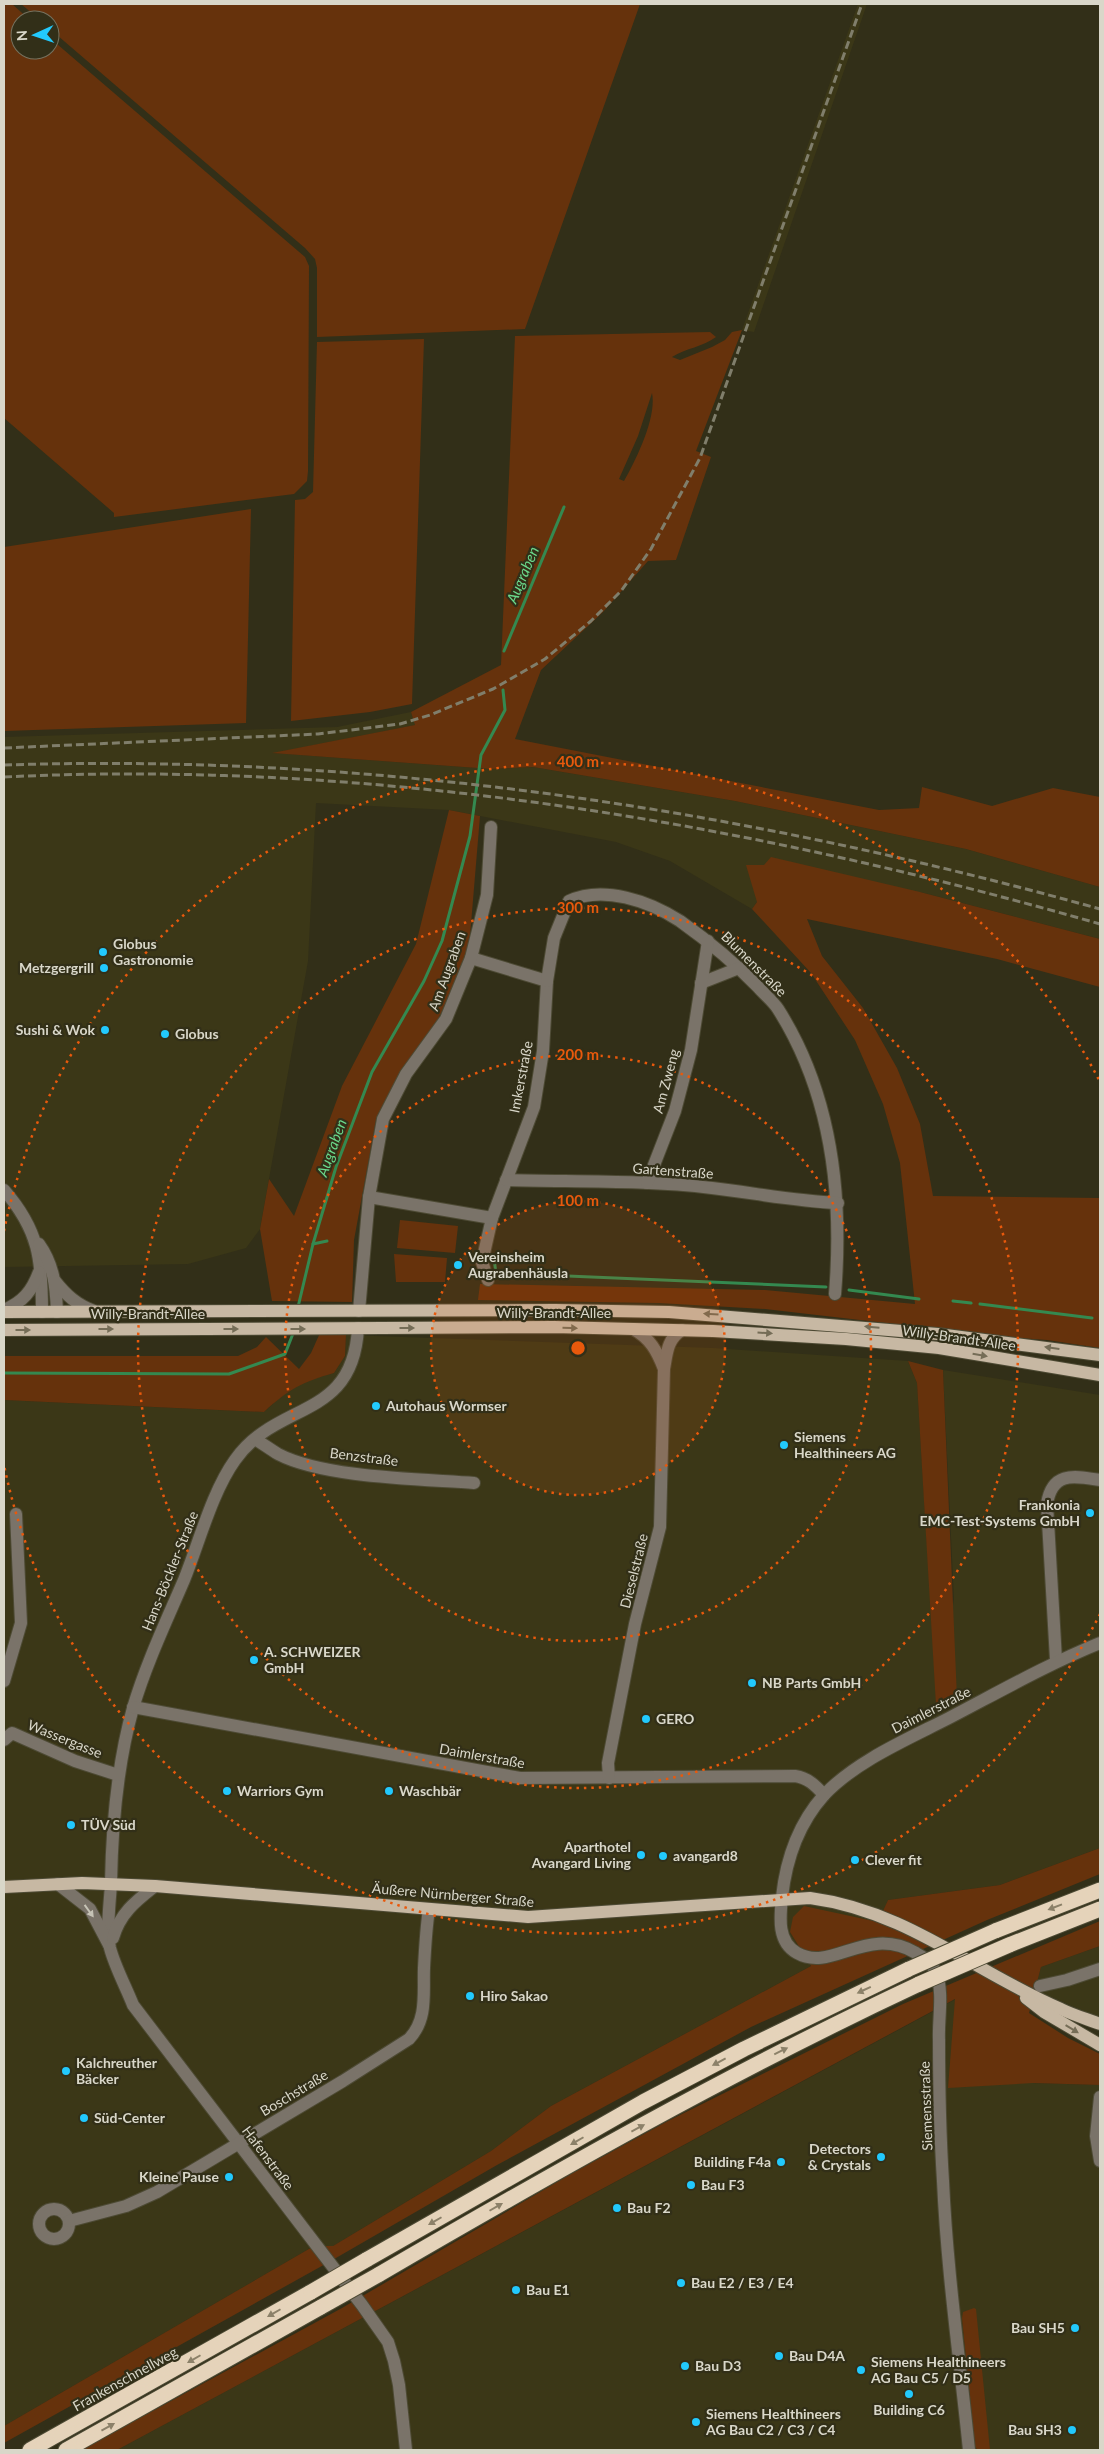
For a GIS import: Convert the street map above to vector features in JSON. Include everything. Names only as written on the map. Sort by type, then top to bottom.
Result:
[{"type":"highway","name":"Frankenschnellweg","points":[[30,2450],[236,2335],[660,2093],[744,2049],[908,1969],[995,1931],[1100,1890]]},
{"type":"highway","points":[[66,2450],[378,2275],[566,2166],[750,2066],[919,1984],[1009,1945],[1100,1909]]},
{"type":"main road","name":"Willy-Brandt-Allee","points":[[4,1311],[669,1312],[938,1334],[1100,1355]]},
{"type":"main road","points":[[358,1311],[358,1328]]},
{"type":"main road","points":[[42,1312],[42,1330]]},
{"type":"main road","points":[[56,1312],[57,1329]]},
{"type":"main road","name":"Willy-Brandt-Allee","points":[[4,1330],[327,1328],[682,1330],[846,1339],[920,1346],[1100,1375]]},
{"type":"main road","name":"Äußere Nürnberger Straße","points":[[4,1887],[58,1884],[155,1886],[488,1915],[558,1916],[810,1898],[831,1901],[889,1919],[939,1942],[1002,1979],[1060,2009],[1100,2024]]},
{"type":"main road","name":"Äußere Nürnberger Straße","points":[[1002,1979],[1044,2012],[1100,2044]]},
{"type":"street","name":"Am Augraben","points":[[358,1311],[369,1197],[383,1119],[406,1074],[446,1019],[470,958],[486,896],[491,827]]},
{"type":"street","name":"Blumenstraße","points":[[547,981],[554,938],[569,901],[580,896],[617,896],[647,904],[671,916],[708,940],[740,968],[777,1008],[808,1066],[831,1146],[838,1203],[839,1243],[835,1294]]},
{"type":"street","name":"Am Zweng","points":[[647,1183],[675,1110],[691,1050],[708,940]]},
{"type":"street","points":[[470,958],[547,981]]},
{"type":"street","points":[[701,982],[740,968]]},
{"type":"street","name":"Imkerstraße","points":[[488,1280],[482,1262],[492,1218],[534,1107],[543,1051],[547,981]]},
{"type":"street","name":"Gartenstraße","points":[[506,1180],[647,1183],[712,1188],[806,1201],[838,1203]]},
{"type":"street","points":[[4,1190],[21,1209],[35,1238],[44,1251],[55,1281],[56,1312]]},
{"type":"street","points":[[369,1197],[492,1218]]},
{"type":"street","points":[[35,1238],[40,1269],[42,1312]]},
{"type":"street","points":[[4,1311],[30,1292],[40,1269]]},
{"type":"street","points":[[55,1281],[73,1301],[81,1307],[96,1312]]},
{"type":"street","name":"Hans-Böckler-Straße","points":[[110,1884],[118,1775],[133,1707],[221,1486],[235,1460],[255,1439],[275,1424],[320,1402],[336,1390],[353,1364],[357,1350],[358,1328]]},
{"type":"street","name":"Dieselstraße","points":[[633,1329],[652,1343],[664,1369]]},
{"type":"street","name":"Dieselstraße","points":[[608,1778],[608,1763],[635,1624],[660,1527],[664,1369],[668,1347],[674,1335],[682,1330]]},
{"type":"street","name":"Benzstraße","points":[[255,1439],[278,1454],[306,1464],[355,1473],[474,1483]]},
{"type":"street","points":[[1056,1660],[1047,1504],[1049,1492],[1055,1483],[1074,1476],[1100,1480]]},
{"type":"street","points":[[4,1681],[21,1623],[16,1514]]},
{"type":"street","name":"Daimlerstraße","points":[[782,1899],[789,1858],[799,1832],[824,1795],[846,1776],[889,1748],[1056,1660],[1100,1643]]},
{"type":"street","name":"Daimlerstraße","points":[[133,1707],[512,1777],[545,1780],[795,1776],[804,1778],[814,1784],[824,1795]]},
{"type":"street","name":"Wassergasse","points":[[6,1733],[75,1762],[118,1775]]},
{"type":"street","points":[[58,1884],[90,1909],[110,1947]]},
{"type":"street","name":"Hafenstraße","points":[[110,1884],[110,1947],[133,2005],[362,2305],[388,2342],[399,2385],[406,2450]]},
{"type":"street","points":[[110,1947],[115,1929],[124,1913],[133,1902],[155,1886]]},
{"type":"street","name":"Siemensstraße","points":[[782,1899],[780,1926],[782,1934],[786,1944],[799,1955],[820,1958],[865,1944],[887,1943],[909,1949],[923,1957],[935,1970],[940,1989],[939,2055],[943,2180],[969,2450]]},
{"type":"street","name":"Boschstraße","points":[[69,2221],[126,2206],[157,2192],[401,2045],[416,2032],[424,2008],[424,1968],[429,1909]]},
{"type":"street","points":[[1040,1986],[1067,1980],[1100,1969]]},
{"type":"street","points":[[1100,2097],[1096,2136],[1100,2160]]},
{"type":"shaded area","points":[[4,4],[12,4],[19,10],[10,10],[10,60],[60,60],[60,47],[305,257],[309,266],[307,481],[294,494],[114,517],[114,513],[4,418]]},
{"type":"shaded area","points":[[21,4],[640,4],[525,329],[317,337],[317,268],[315,259],[305,248],[60,38],[60,10],[28,10]]},
{"type":"shaded area","points":[[858,4],[867,4],[754,332],[742,330]]},
{"type":"shaded area","points":[[742,330],[696,451],[711,457],[676,560],[648,561],[603,612],[541,670],[515,739],[879,810],[919,808],[922,787],[992,806],[1053,788],[1100,797],[1100,887],[966,849],[735,801],[533,767],[491,769],[272,753],[415,725],[411,712],[501,665],[515,336],[710,332],[716,337],[672,357],[680,360],[725,340],[732,332]],"holes":[[[652,393],[653,403],[649,426],[634,462],[624,481],[619,479],[638,436]]]},
{"type":"shaded area","points":[[424,339],[412,704],[370,712],[291,721],[295,500],[305,499],[313,492],[317,342]]},
{"type":"shaded area","points":[[251,509],[246,723],[4,731],[4,547]]},
{"type":"shaded area","points":[[411,712],[416,725],[274,753],[491,769],[533,767],[735,801],[966,849],[1100,887],[1100,939],[920,892],[757,902],[752,909],[670,861],[616,842],[449,810],[316,803],[308,961],[260,1229],[246,1248],[188,1264],[4,1267],[4,737],[337,727]]},
{"type":"shaded area","points":[[449,810],[480,816],[468,960],[432,1031],[376,1120],[354,1240],[352,1302],[272,1301],[260,1229],[269,1179],[294,1216],[342,1086],[416,944]]},
{"type":"shaded area","points":[[771,857],[920,892],[1100,939],[1100,987],[997,959],[807,919],[822,956],[863,1008],[897,1068],[920,1124],[933,1196],[1100,1198],[1100,1348],[1047,1340],[765,1309],[659,1303],[478,1300],[480,1284],[765,1290],[915,1304],[900,1163],[883,1104],[855,1040],[811,973],[752,909],[757,902],[746,865],[764,865]]},
{"type":"shaded area","points":[[400,1220],[458,1226],[455,1253],[397,1248]]},
{"type":"shaded area","points":[[394,1254],[447,1258],[445,1282],[396,1282]]},
{"type":"shaded area","points":[[320,1333],[346,1335],[345,1356],[334,1373],[296,1387],[264,1412],[4,1400],[4,1356],[238,1356],[257,1347],[266,1337],[299,1369],[311,1353]]},
{"type":"shaded area","points":[[346,1335],[713,1348],[908,1361],[917,1383],[937,1705],[954,1599],[943,1370],[1100,1395],[1100,1848],[1000,1885],[888,1900],[879,1922],[790,1932],[811,1966],[551,2106],[491,2151],[333,2246],[314,2246],[4,2426],[4,1400],[264,1412],[286,1392],[308,1380],[334,1373],[345,1356]]},
{"type":"shaded area","points":[[908,1361],[943,1370],[957,1698],[936,1705],[917,1383]]},
{"type":"shaded area","points":[[1100,1848],[1100,1874],[987,1920],[751,2027],[497,2165],[329,2262],[4,2443],[4,2426],[314,2246],[333,2246],[491,2151],[551,2106],[811,1966],[790,1932],[793,1917],[804,1906],[878,1922],[888,1900],[1000,1885]]},
{"type":"shaded area","points":[[1100,1921],[1100,1946],[1041,1967],[1029,2013],[1068,2038],[1100,2054],[1100,2085],[1033,2083],[948,2088],[955,1999],[117,2450],[81,2450],[342,2308],[571,2174],[668,2121],[903,2004]]},
{"type":"shaded area","points":[[1100,1946],[1100,2018],[1035,1990],[1041,1967]]},
{"type":"shaded area","points":[[956,1999],[955,2012],[1033,2083],[1100,2085],[1100,2450],[117,2450]]},
{"type":"shaded area","points":[[976,2309],[990,2450],[978,2450],[975,2447],[962,2318],[963,2312]]},
{"type":"waterway","name":"Augraben","points":[[504,651],[564,507]]},
{"type":"waterway","name":"Augraben","points":[[298,1307],[313,1244],[336,1167],[372,1072],[424,981],[442,941],[470,836],[481,755],[505,710],[503,690]]},
{"type":"waterway","points":[[313,1244],[327,1241]]},
{"type":"waterway","points":[[494,1259],[496,1273],[826,1287]]},
{"type":"waterway","points":[[849,1290],[919,1299]]},
{"type":"waterway","points":[[953,1301],[971,1303]]},
{"type":"waterway","points":[[980,1304],[1092,1318]]},
{"type":"waterway","name":"Augraben","points":[[4,1373],[229,1374],[285,1354],[294,1331]]},
{"type":"railway","points":[[4,748],[318,734],[400,724],[430,715],[493,689],[545,659],[591,621],[621,591],[651,549],[700,458],[862,4]]},
{"type":"railway","points":[[4,765],[143,764],[282,768],[420,779],[557,795],[694,816],[830,843],[965,874],[1100,909]]},
{"type":"railway","points":[[4,777],[143,774],[281,778],[420,789],[558,806],[695,828],[831,855],[966,888],[1100,924]]},
{"type":"place","name":"Globus Gastronomie","points":[[103,952]]},
{"type":"place","name":"Metzgergrill","points":[[104,968]]},
{"type":"place","name":"Sushi & Wok","points":[[105,1030]]},
{"type":"place","name":"Globus","points":[[165,1034]]},
{"type":"place","name":"Vereinsheim Augrabenhäusla","points":[[458,1265]]},
{"type":"place","name":"Autohaus Wormser","points":[[376,1406]]},
{"type":"place","name":"Siemens Healthineers AG","points":[[784,1445]]},
{"type":"place","name":"Frankonia EMC-Test-Systems GmbH","points":[[1090,1513]]},
{"type":"place","name":"A. SCHWEIZER GmbH","points":[[254,1660]]},
{"type":"place","name":"NB Parts GmbH","points":[[752,1683]]},
{"type":"place","name":"GERO","points":[[646,1719]]},
{"type":"place","name":"Warriors Gym","points":[[227,1791]]},
{"type":"place","name":"Waschbär","points":[[389,1791]]},
{"type":"place","name":"TÜV Süd","points":[[71,1825]]},
{"type":"place","name":"Aparthotel Avangard Living","points":[[641,1855]]},
{"type":"place","name":"avangard8","points":[[663,1856]]},
{"type":"place","name":"Clever fit","points":[[855,1860]]},
{"type":"place","name":"Hiro Sakao","points":[[470,1996]]},
{"type":"place","name":"Kalchreuther Bäcker","points":[[66,2071]]},
{"type":"place","name":"Süd-Center","points":[[84,2118]]},
{"type":"place","name":"Detectors & Crystals","points":[[881,2157]]},
{"type":"place","name":"Building F4a","points":[[781,2162]]},
{"type":"place","name":"Kleine Pause","points":[[229,2177]]},
{"type":"place","name":"Bau F3","points":[[691,2185]]},
{"type":"place","name":"Bau F2","points":[[617,2208]]},
{"type":"place","name":"Bau E2 / E3 / E4","points":[[681,2283]]},
{"type":"place","name":"Bau E1","points":[[516,2290]]},
{"type":"place","name":"Bau SH5","points":[[1075,2328]]},
{"type":"place","name":"Bau D4A","points":[[779,2356]]},
{"type":"place","name":"Bau D3","points":[[685,2366]]},
{"type":"place","name":"Siemens Healthineers AG Bau C5 / D5","points":[[861,2370]]},
{"type":"place","name":"Building C6","points":[[909,2394]]},
{"type":"place","name":"Siemens Healthineers AG Bau C2 / C3 / C4","points":[[696,2422]]},
{"type":"place","name":"Bau SH3","points":[[1072,2430]]}]
